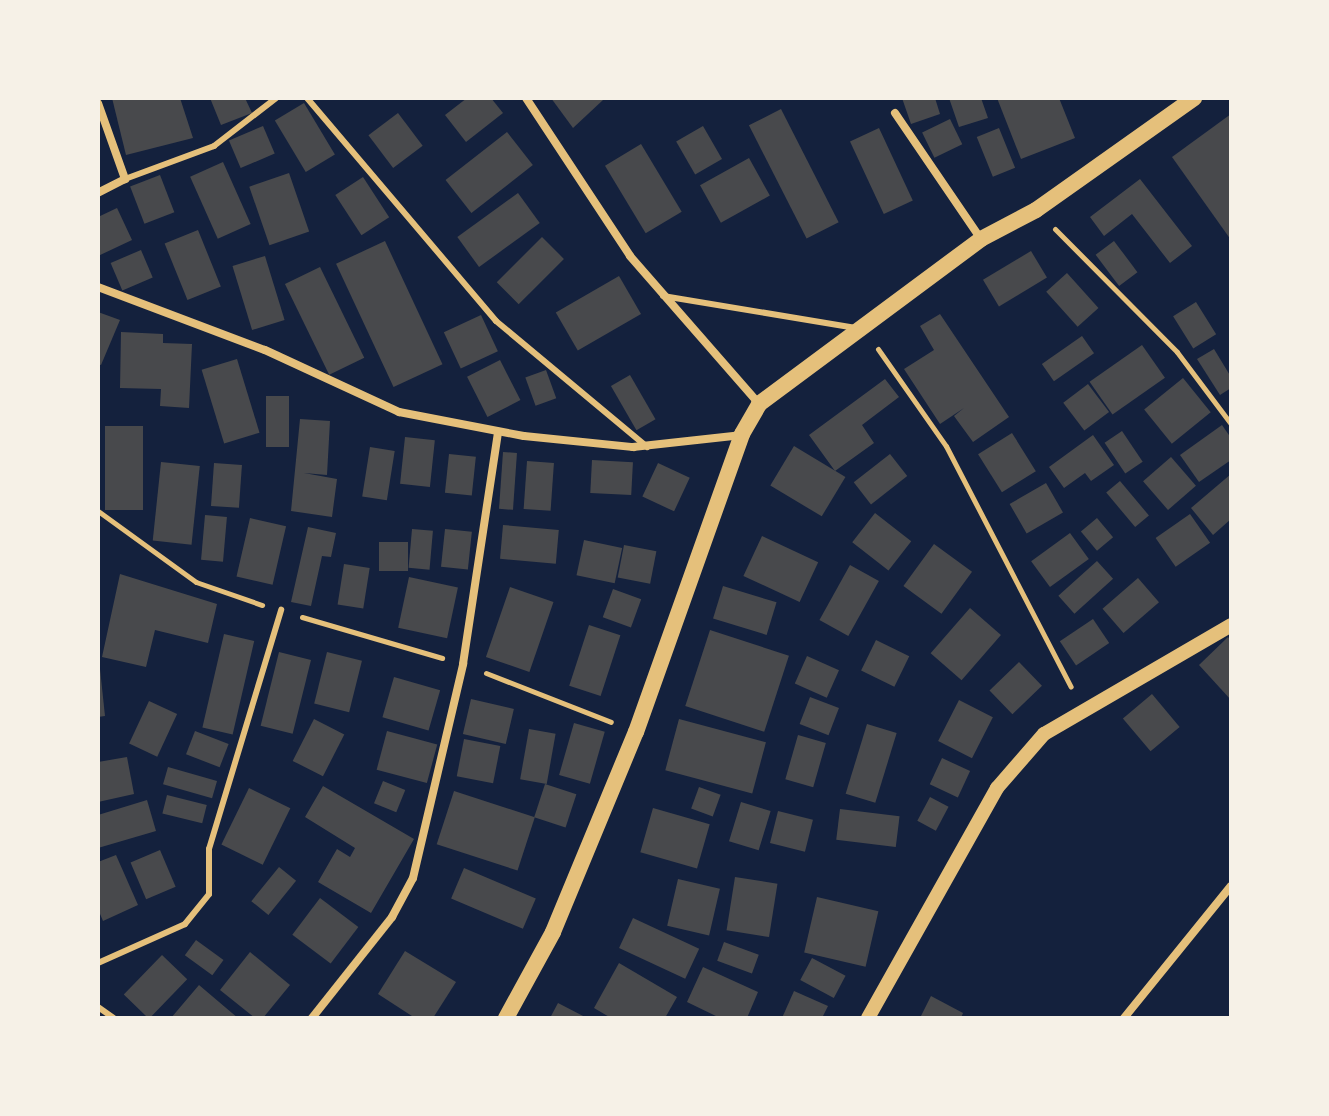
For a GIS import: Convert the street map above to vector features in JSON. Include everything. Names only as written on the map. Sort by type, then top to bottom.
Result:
[{"type":"main road","points":[[506,1018],[553,932],[636,732],[742,434],[759,404],[981,239],[1036,210],[1194,98]]},
{"type":"street","points":[[526,98],[630,256],[759,404]]},
{"type":"street","points":[[98,103],[125,179],[98,193]]},
{"type":"street","points":[[895,113],[931,172],[981,239]]},
{"type":"street","points":[[98,287],[265,350],[399,412],[498,432],[647,447],[742,434]]},
{"type":"street","points":[[312,1018],[392,917],[413,878],[463,664],[498,432]]},
{"type":"street","points":[[868,1018],[997,788],[1044,734],[1231,625]]},
{"type":"street","points":[[1124,1018],[1231,886]]},
{"type":"lane","points":[[125,179],[214,146],[276,98]]},
{"type":"lane","points":[[307,98],[496,321],[647,447]]},
{"type":"lane","points":[[662,296],[860,326]]},
{"type":"lane","points":[[98,963],[185,924],[201,909],[209,894],[209,849],[281,610]]},
{"type":"lane","points":[[98,1007],[114,1018]]},
{"type":"path","points":[[1036,210],[1177,352],[1231,424]]},
{"type":"path","points":[[860,326],[946,446],[1083,709]]},
{"type":"path","points":[[463,664],[636,732]]},
{"type":"building","points":[[112,98],[180,98],[193,138],[126,155]]},
{"type":"building","points":[[210,98],[245,98],[252,113],[221,125]]},
{"type":"building","points":[[467,98],[491,98],[503,113],[466,142],[445,115]]},
{"type":"building","points":[[551,98],[602,98],[603,100],[573,128]]},
{"type":"building","points":[[902,98],[935,98],[940,114],[911,124]]},
{"type":"building","points":[[949,98],[981,98],[988,118],[959,127]]},
{"type":"building","points":[[997,98],[1059,98],[1075,138],[1021,159]]},
{"type":"building","points":[[304,103],[335,154],[306,172],[275,121]]},
{"type":"building","points":[[781,109],[839,222],[807,239],[749,125]]},
{"type":"building","points":[[398,113],[423,146],[393,168],[368,135]]},
{"type":"building","points":[[1231,114],[1231,240],[1172,157]]},
{"type":"building","points":[[950,119],[962,144],[934,158],[922,133]]},
{"type":"building","points":[[263,126],[275,154],[241,168],[229,140]]},
{"type":"building","points":[[703,126],[722,159],[695,174],[676,142]]},
{"type":"building","points":[[879,128],[913,201],[884,214],[850,142]]},
{"type":"building","points":[[999,128],[1015,168],[993,177],[977,137]]},
{"type":"building","points":[[507,132],[533,165],[471,213],[446,180]]},
{"type":"building","points":[[641,144],[682,212],[646,233],[605,166]]},
{"type":"building","points":[[749,158],[770,196],[721,223],[700,185]]},
{"type":"building","points":[[223,162],[251,224],[218,239],[190,177]]},
{"type":"building","points":[[289,173],[309,232],[269,245],[249,187]]},
{"type":"building","points":[[160,175],[174,212],[144,224],[130,186]]},
{"type":"building","points":[[363,177],[389,217],[361,235],[335,195]]},
{"type":"building","points":[[1140,179],[1192,246],[1170,263],[1132,214],[1104,236],[1090,217]]},
{"type":"building","points":[[518,193],[540,223],[479,267],[457,237]]},
{"type":"building","points":[[117,208],[132,240],[98,256],[98,217]]},
{"type":"building","points":[[198,230],[221,287],[187,300],[165,243]]},
{"type":"building","points":[[542,237],[564,259],[519,304],[497,282]]},
{"type":"building","points":[[385,241],[442,364],[394,387],[336,264]]},
{"type":"building","points":[[1114,241],[1137,272],[1119,286],[1096,255]]},
{"type":"building","points":[[141,250],[153,278],[122,291],[111,263]]},
{"type":"building","points":[[1031,251],[1047,278],[999,306],[983,280]]},
{"type":"building","points":[[265,256],[285,320],[252,330],[232,266]]},
{"type":"building","points":[[320,267],[364,358],[329,375],[285,284]]},
{"type":"building","points":[[1067,273],[1098,308],[1078,327],[1046,292]]},
{"type":"building","points":[[619,276],[641,314],[578,351],[556,312]]},
{"type":"building","points":[[1196,302],[1216,334],[1193,349],[1173,316]]},
{"type":"building","points":[[98,312],[120,320],[101,365],[98,364]]},
{"type":"building","points":[[940,314],[1009,417],[973,442],[954,416],[964,408],[940,424],[904,369],[934,350],[920,326]]},
{"type":"building","points":[[481,315],[498,351],[461,369],[444,332]]},
{"type":"building","points":[[121,332],[163,334],[163,343],[192,344],[189,408],[160,406],[161,389],[120,388]]},
{"type":"building","points":[[1082,336],[1094,353],[1054,381],[1042,364]]},
{"type":"building","points":[[1142,345],[1165,378],[1113,414],[1090,382]]},
{"type":"building","points":[[1214,349],[1231,377],[1231,388],[1220,395],[1197,359]]},
{"type":"building","points":[[237,359],[260,433],[224,443],[202,370]]},
{"type":"building","points":[[500,360],[520,400],[487,417],[467,377]]},
{"type":"building","points":[[546,370],[556,398],[536,406],[525,378]]},
{"type":"building","points":[[630,375],[656,419],[636,430],[611,386]]},
{"type":"building","points":[[1183,378],[1211,412],[1172,444],[1144,409]]},
{"type":"building","points":[[885,379],[899,397],[862,425],[874,443],[835,471],[809,435]]},
{"type":"building","points":[[1088,384],[1109,412],[1084,431],[1063,403]]},
{"type":"building","points":[[266,396],[289,396],[289,447],[266,447]]},
{"type":"building","points":[[300,419],[330,421],[327,475],[304,473],[337,479],[332,517],[291,511]]},
{"type":"building","points":[[1222,425],[1231,438],[1231,460],[1199,482],[1180,455]]},
{"type":"building","points":[[105,426],[143,426],[143,510],[105,510]]},
{"type":"building","points":[[1122,431],[1143,462],[1125,473],[1105,443]]},
{"type":"building","points":[[1012,433],[1036,471],[1002,492],[978,454]]},
{"type":"building","points":[[1093,435],[1114,465],[1091,481],[1085,473],[1064,488],[1049,467]]},
{"type":"building","points":[[405,437],[435,440],[430,487],[400,484]]},
{"type":"building","points":[[794,446],[845,477],[822,516],[770,485]]},
{"type":"building","points":[[370,447],[395,451],[387,500],[362,496]]},
{"type":"building","points":[[503,452],[517,453],[513,510],[499,509]]},
{"type":"building","points":[[449,454],[476,457],[472,496],[445,493]]},
{"type":"building","points":[[890,454],[907,476],[871,504],[854,482]]},
{"type":"building","points":[[1171,457],[1196,486],[1168,510],[1143,481]]},
{"type":"building","points":[[592,460],[633,462],[631,495],[590,493]]},
{"type":"building","points":[[527,461],[554,463],[551,511],[524,509]]},
{"type":"building","points":[[161,462],[200,466],[192,545],[153,541]]},
{"type":"building","points":[[214,463],[242,465],[239,508],[211,506]]},
{"type":"building","points":[[658,463],[690,478],[674,511],[642,497]]},
{"type":"building","points":[[1231,474],[1231,519],[1213,535],[1191,508]]},
{"type":"building","points":[[1120,481],[1149,515],[1135,527],[1106,493]]},
{"type":"building","points":[[1046,483],[1063,512],[1027,533],[1010,504]]},
{"type":"building","points":[[875,513],[911,541],[888,570],[852,542]]},
{"type":"building","points":[[1190,514],[1210,543],[1176,567],[1156,538]]},
{"type":"building","points":[[205,515],[227,517],[223,562],[201,560]]},
{"type":"building","points":[[250,518],[286,526],[273,585],[237,576]]},
{"type":"building","points":[[1097,518],[1113,537],[1097,551],[1081,531]]},
{"type":"building","points":[[503,525],[559,530],[556,564],[500,559]]},
{"type":"building","points":[[308,527],[336,533],[331,557],[322,556],[311,606],[291,602]]},
{"type":"building","points":[[412,529],[433,531],[430,570],[409,568]]},
{"type":"building","points":[[445,529],[472,532],[468,570],[441,567]]},
{"type":"building","points":[[1070,533],[1089,559],[1050,587],[1031,561]]},
{"type":"building","points":[[762,536],[818,562],[800,602],[743,576]]},
{"type":"building","points":[[584,540],[622,548],[615,583],[577,575]]},
{"type":"building","points":[[379,542],[408,542],[408,571],[379,571]]},
{"type":"building","points":[[934,544],[972,572],[941,614],[903,586]]},
{"type":"building","points":[[624,545],[656,551],[650,584],[618,577]]},
{"type":"building","points":[[1097,561],[1113,579],[1074,614],[1058,596]]},
{"type":"building","points":[[344,564],[370,568],[363,609],[338,604]]},
{"type":"building","points":[[850,565],[879,581],[848,636],[819,620]]},
{"type":"building","points":[[120,574],[217,604],[208,643],[155,630],[146,667],[102,657]]},
{"type":"building","points":[[409,577],[458,587],[447,638],[398,628]]},
{"type":"building","points":[[1138,578],[1159,602],[1124,633],[1103,609]]},
{"type":"building","points":[[723,586],[777,602],[767,635],[713,619]]},
{"type":"building","points":[[510,587],[553,602],[529,672],[486,657]]},
{"type":"building","points":[[613,589],[641,599],[631,627],[603,617]]},
{"type":"building","points":[[970,608],[1001,635],[962,680],[931,653]]},
{"type":"building","points":[[1093,619],[1109,643],[1076,665],[1060,641]]},
{"type":"building","points":[[589,625],[620,635],[601,696],[569,686]]},
{"type":"building","points":[[710,630],[789,656],[764,732],[685,706]]},
{"type":"building","points":[[224,634],[254,641],[233,735],[202,728]]},
{"type":"building","points":[[1228,637],[1231,641],[1231,700],[1199,665]]},
{"type":"building","points":[[876,640],[909,656],[894,687],[861,671]]},
{"type":"building","points":[[279,652],[311,660],[293,734],[261,726]]},
{"type":"building","points":[[327,652],[362,661],[349,712],[314,703]]},
{"type":"building","points":[[807,656],[839,670],[827,698],[795,683]]},
{"type":"building","points":[[1019,662],[1042,686],[1012,714],[990,690]]},
{"type":"building","points":[[98,670],[105,716],[98,717]]},
{"type":"building","points":[[394,677],[440,690],[429,731],[382,717]]},
{"type":"building","points":[[1152,694],[1180,727],[1151,751],[1123,718]]},
{"type":"building","points":[[810,697],[839,708],[829,735],[800,724]]},
{"type":"building","points":[[471,699],[514,709],[506,744],[463,734]]},
{"type":"building","points":[[959,700],[993,717],[972,758],[938,741]]},
{"type":"building","points":[[149,701],[177,714],[157,757],[129,744]]},
{"type":"building","points":[[314,719],[344,734],[323,776],[293,761]]},
{"type":"building","points":[[679,719],[766,742],[752,793],[665,770]]},
{"type":"building","points":[[574,723],[605,732],[590,784],[559,775]]},
{"type":"building","points":[[867,724],[897,733],[875,803],[846,794]]},
{"type":"building","points":[[529,729],[556,734],[547,784],[520,779]]},
{"type":"building","points":[[195,731],[229,744],[220,767],[186,754]]},
{"type":"building","points":[[387,731],[437,744],[427,783],[377,770]]},
{"type":"building","points":[[798,735],[826,743],[813,787],[785,779]]},
{"type":"building","points":[[464,739],[500,746],[493,783],[457,776]]},
{"type":"building","points":[[127,757],[134,794],[98,802],[98,762]]},
{"type":"building","points":[[942,758],[970,771],[958,797],[930,784]]},
{"type":"building","points":[[168,767],[217,781],[212,798],[163,784]]},
{"type":"building","points":[[383,781],[405,790],[396,812],[374,803]]},
{"type":"building","points":[[545,784],[576,794],[566,827],[534,817]]},
{"type":"building","points":[[323,786],[414,839],[371,913],[318,882],[337,849],[350,857],[355,848],[305,817]]},
{"type":"building","points":[[699,787],[721,795],[713,816],[691,809]]},
{"type":"building","points":[[249,788],[290,808],[263,865],[221,845]]},
{"type":"building","points":[[454,791],[535,817],[518,871],[437,844]]},
{"type":"building","points":[[167,795],[207,805],[202,823],[162,813]]},
{"type":"building","points":[[930,797],[949,807],[936,831],[917,821]]},
{"type":"building","points":[[147,800],[156,831],[98,848],[98,815]]},
{"type":"building","points":[[741,802],[771,811],[759,850],[729,841]]},
{"type":"building","points":[[653,808],[710,824],[697,868],[640,852]]},
{"type":"building","points":[[840,809],[900,816],[896,847],[836,840]]},
{"type":"building","points":[[778,811],[813,820],[805,852],[770,843]]},
{"type":"building","points":[[160,850],[176,887],[146,899],[131,863]]},
{"type":"building","points":[[116,855],[138,905],[103,921],[98,909],[98,862]]},
{"type":"building","points":[[279,867],[296,881],[268,915],[251,901]]},
{"type":"building","points":[[464,868],[536,898],[523,929],[451,898]]},
{"type":"building","points":[[735,877],[777,884],[769,937],[727,930]]},
{"type":"building","points":[[678,879],[720,889],[709,935],[667,926]]},
{"type":"building","points":[[817,897],[878,911],[866,967],[804,953]]},
{"type":"building","points":[[320,898],[358,927],[331,964],[292,935]]},
{"type":"building","points":[[633,918],[699,949],[685,979],[619,948]]},
{"type":"building","points":[[196,940],[224,960],[212,975],[185,955]]},
{"type":"building","points":[[724,942],[759,955],[752,973],[717,961]]},
{"type":"building","points":[[405,951],[456,982],[433,1018],[415,1018],[378,994]]},
{"type":"building","points":[[250,952],[290,985],[263,1018],[255,1018],[220,990]]},
{"type":"building","points":[[162,955],[187,979],[150,1018],[124,995]]},
{"type":"building","points":[[812,958],[846,976],[834,998],[800,980]]},
{"type":"building","points":[[619,963],[677,997],[665,1018],[611,1018],[594,1008]]},
{"type":"building","points":[[703,967],[758,992],[747,1018],[720,1018],[687,1002]]},
{"type":"building","points":[[199,985],[232,1013],[238,1018],[171,1018]]},
{"type":"building","points":[[794,991],[828,1006],[822,1018],[782,1018]]},
{"type":"building","points":[[931,996],[963,1013],[961,1018],[920,1018]]},
{"type":"building","points":[[558,1003],[587,1018],[550,1018]]}]
